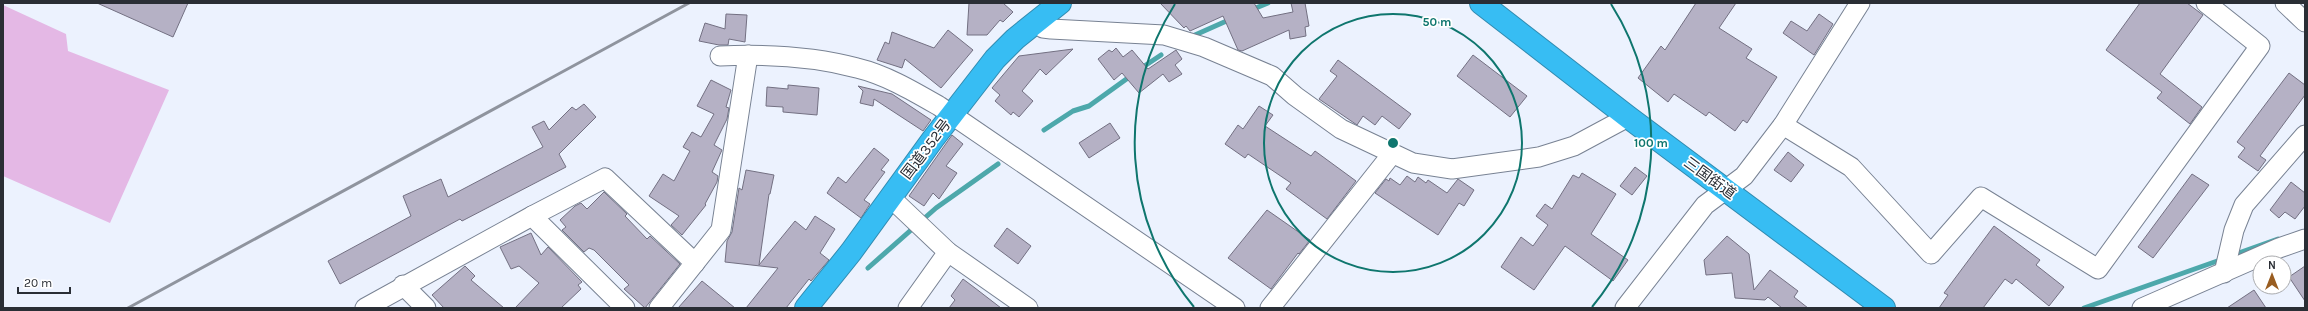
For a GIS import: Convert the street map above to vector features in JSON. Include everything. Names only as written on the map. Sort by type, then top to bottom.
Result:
[{"type":"highway","name":"国道352号","points":[[806,308],[851,252],[995,59],[1036,22],[1060,3]]},
{"type":"highway","name":"三国街道","points":[[1489,9],[1628,117],[1884,308]]},
{"type":"street","points":[[1625,308],[1705,205],[1744,176],[1783,124],[1860,3]]},
{"type":"street","points":[[1783,124],[1851,167],[1931,254],[1981,197],[2098,268],[2260,46],[2206,3]]},
{"type":"street","points":[[2285,3],[2305,22]]},
{"type":"street","points":[[1036,22],[1043,28],[1051,30],[1164,35],[1204,47],[1272,76],[1295,96],[1341,128],[1413,163],[1452,169],[1539,157],[1574,146],[1628,117]]},
{"type":"street","points":[[659,308],[721,230],[748,55]]},
{"type":"street","points":[[720,56],[748,55],[790,57],[857,68],[909,88],[1235,308]]},
{"type":"street","points":[[2224,273],[2234,230],[2244,205],[2273,174],[2305,135]]},
{"type":"street","points":[[1270,308],[1392,154]]},
{"type":"street","points":[[365,308],[403,285],[605,178],[694,263]]},
{"type":"street","points":[[891,198],[948,252],[1028,308]]},
{"type":"street","points":[[532,216],[617,305]]},
{"type":"street","points":[[2142,308],[2279,248],[2305,239]]},
{"type":"street","points":[[908,308],[948,252]]},
{"type":"street","points":[[403,285],[426,308]]},
{"type":"shaded area","points":[[3,5],[66,34],[68,51],[169,90],[110,223],[3,176]]},
{"type":"building","points":[[97,3],[188,3],[173,37]]},
{"type":"building","points":[[969,3],[1003,3],[1013,12],[1003,22],[1000,20],[987,35],[967,35]]},
{"type":"building","points":[[1160,3],[1254,3],[1263,18],[1293,12],[1291,3],[1305,3],[1309,26],[1305,27],[1306,36],[1290,39],[1289,30],[1242,51],[1238,50],[1223,16],[1190,31],[1186,26],[1184,28]]},
{"type":"building","points":[[1696,3],[1736,3],[1719,28],[1752,49],[1746,58],[1777,77],[1747,123],[1743,120],[1735,131],[1709,112],[1706,116],[1674,94],[1668,102],[1638,78],[1661,46],[1665,50]]},
{"type":"building","points":[[2140,3],[2187,3],[2203,15],[2160,74],[2202,107],[2190,124],[2157,98],[2162,92],[2106,50]]},
{"type":"building","points":[[726,14],[747,15],[745,42],[729,39],[728,45],[719,45],[699,41],[705,23],[725,29]]},
{"type":"building","points":[[1819,14],[1833,24],[1814,55],[1783,33],[1791,21],[1807,31]]},
{"type":"building","points":[[948,30],[973,50],[941,88],[905,59],[902,68],[877,60],[885,42],[889,44],[892,32],[934,48]]},
{"type":"building","points":[[1116,48],[1123,57],[1132,50],[1148,69],[1176,50],[1182,59],[1175,65],[1182,74],[1169,82],[1163,74],[1139,93],[1122,73],[1114,80],[1098,59],[1109,50],[1112,52]]},
{"type":"building","points":[[1073,49],[1046,75],[1040,69],[1022,91],[1033,101],[1019,117],[1013,112],[1011,115],[995,101],[1000,95],[992,88],[1019,56]]},
{"type":"building","points":[[1473,55],[1527,96],[1510,117],[1457,76]]},
{"type":"building","points":[[1338,60],[1411,114],[1399,129],[1382,116],[1375,125],[1363,116],[1357,125],[1319,99],[1337,76],[1330,71]]},
{"type":"building","points":[[2289,73],[2305,85],[2305,95],[2260,156],[2266,160],[2258,171],[2238,157],[2245,148],[2237,142]]},
{"type":"building","points":[[711,80],[731,90],[726,107],[729,108],[727,119],[714,145],[722,150],[712,172],[718,176],[717,182],[705,204],[706,205],[682,235],[671,225],[679,216],[649,196],[663,174],[674,181],[690,151],[683,147],[692,132],[701,137],[714,114],[697,106]]},
{"type":"building","points":[[788,85],[819,88],[817,115],[783,112],[783,107],[766,106],[767,87],[788,89]]},
{"type":"building","points":[[858,86],[892,94],[931,120],[923,131],[874,99],[873,106],[860,103],[863,91]]},
{"type":"building","points":[[584,104],[596,117],[559,154],[566,167],[462,221],[460,219],[340,284],[328,261],[411,216],[403,196],[441,179],[448,197],[543,147],[532,127],[544,121],[549,130],[572,107],[576,110]]},
{"type":"building","points":[[1259,106],[1273,115],[1265,126],[1311,156],[1315,151],[1356,181],[1327,219],[1286,189],[1291,183],[1248,154],[1245,158],[1225,144],[1238,125],[1243,129]]},
{"type":"building","points":[[1110,123],[1120,138],[1089,158],[1079,143]]},
{"type":"building","points":[[952,135],[963,144],[946,166],[957,173],[939,199],[933,193],[924,206],[909,196]]},
{"type":"building","points":[[874,148],[889,160],[881,170],[885,172],[864,200],[870,204],[861,218],[827,193],[838,177],[846,183]]},
{"type":"building","points":[[1788,152],[1804,165],[1791,182],[1774,170]]},
{"type":"building","points":[[1635,167],[1647,176],[1632,195],[1620,186]]},
{"type":"building","points":[[746,170],[774,175],[769,194],[759,265],[795,221],[806,230],[815,216],[835,229],[820,253],[829,260],[811,281],[809,279],[786,308],[746,308],[778,268],[725,262],[727,241],[732,232],[739,188],[742,190]]},
{"type":"building","points":[[1582,173],[1616,194],[1591,234],[1628,260],[1613,281],[1565,246],[1534,290],[1501,267],[1521,237],[1533,246],[1548,225],[1536,216],[1545,204],[1552,209],[1573,175],[1579,178]]},
{"type":"building","points":[[2192,174],[2209,185],[2153,258],[2138,247]]},
{"type":"building","points":[[1407,176],[1415,182],[1418,177],[1426,183],[1428,180],[1447,193],[1458,179],[1474,190],[1464,206],[1459,203],[1438,235],[1375,193],[1386,179],[1389,181],[1390,178],[1400,185]]},
{"type":"building","points":[[2291,182],[2305,193],[2305,206],[2295,219],[2285,212],[2279,218],[2270,210]]},
{"type":"building","points":[[604,192],[627,214],[625,216],[647,239],[650,236],[680,264],[645,308],[624,289],[629,285],[594,250],[589,248],[584,252],[562,230],[566,227],[560,220],[575,206],[581,203],[587,209]]},
{"type":"building","points":[[1267,210],[1310,240],[1299,254],[1298,253],[1271,289],[1228,258]]},
{"type":"building","points":[[1994,226],[2040,260],[2036,265],[2064,287],[2049,306],[2016,279],[2012,284],[2005,279],[1983,308],[1939,308],[1948,295],[1944,293]]},
{"type":"building","points":[[1007,228],[1031,246],[1018,264],[994,246]]},
{"type":"building","points":[[531,233],[541,255],[548,247],[582,282],[578,285],[581,289],[561,308],[515,308],[539,283],[519,266],[511,269],[500,247]]},
{"type":"building","points":[[1727,236],[1749,254],[1754,290],[1770,270],[1798,291],[1794,297],[1808,308],[1782,308],[1768,297],[1765,300],[1735,298],[1732,273],[1706,275],[1704,260]]},
{"type":"building","points":[[465,266],[475,276],[471,280],[504,308],[444,308],[432,295]]},
{"type":"building","points":[[2305,266],[2305,301],[2292,282],[2292,275]]},
{"type":"building","points":[[963,279],[1001,308],[949,308],[955,300],[951,296]]},
{"type":"building","points":[[702,281],[735,308],[678,308]]},
{"type":"building","points":[[2252,291],[2252,295],[2257,295],[2266,308],[2227,308]]},
{"type":"waterway","points":[[1251,10],[1268,3]]},
{"type":"waterway","points":[[1195,35],[1231,19]]},
{"type":"waterway","points":[[1140,69],[1161,55]]},
{"type":"waterway","points":[[1044,130],[1073,111],[1089,106],[1132,75]]},
{"type":"waterway","points":[[868,268],[936,208],[998,164]]},
{"type":"waterway","points":[[2233,255],[2278,239]]},
{"type":"waterway","points":[[2084,308],[2223,259]]},
{"type":"railway","points":[[128,308],[689,3]]}]
